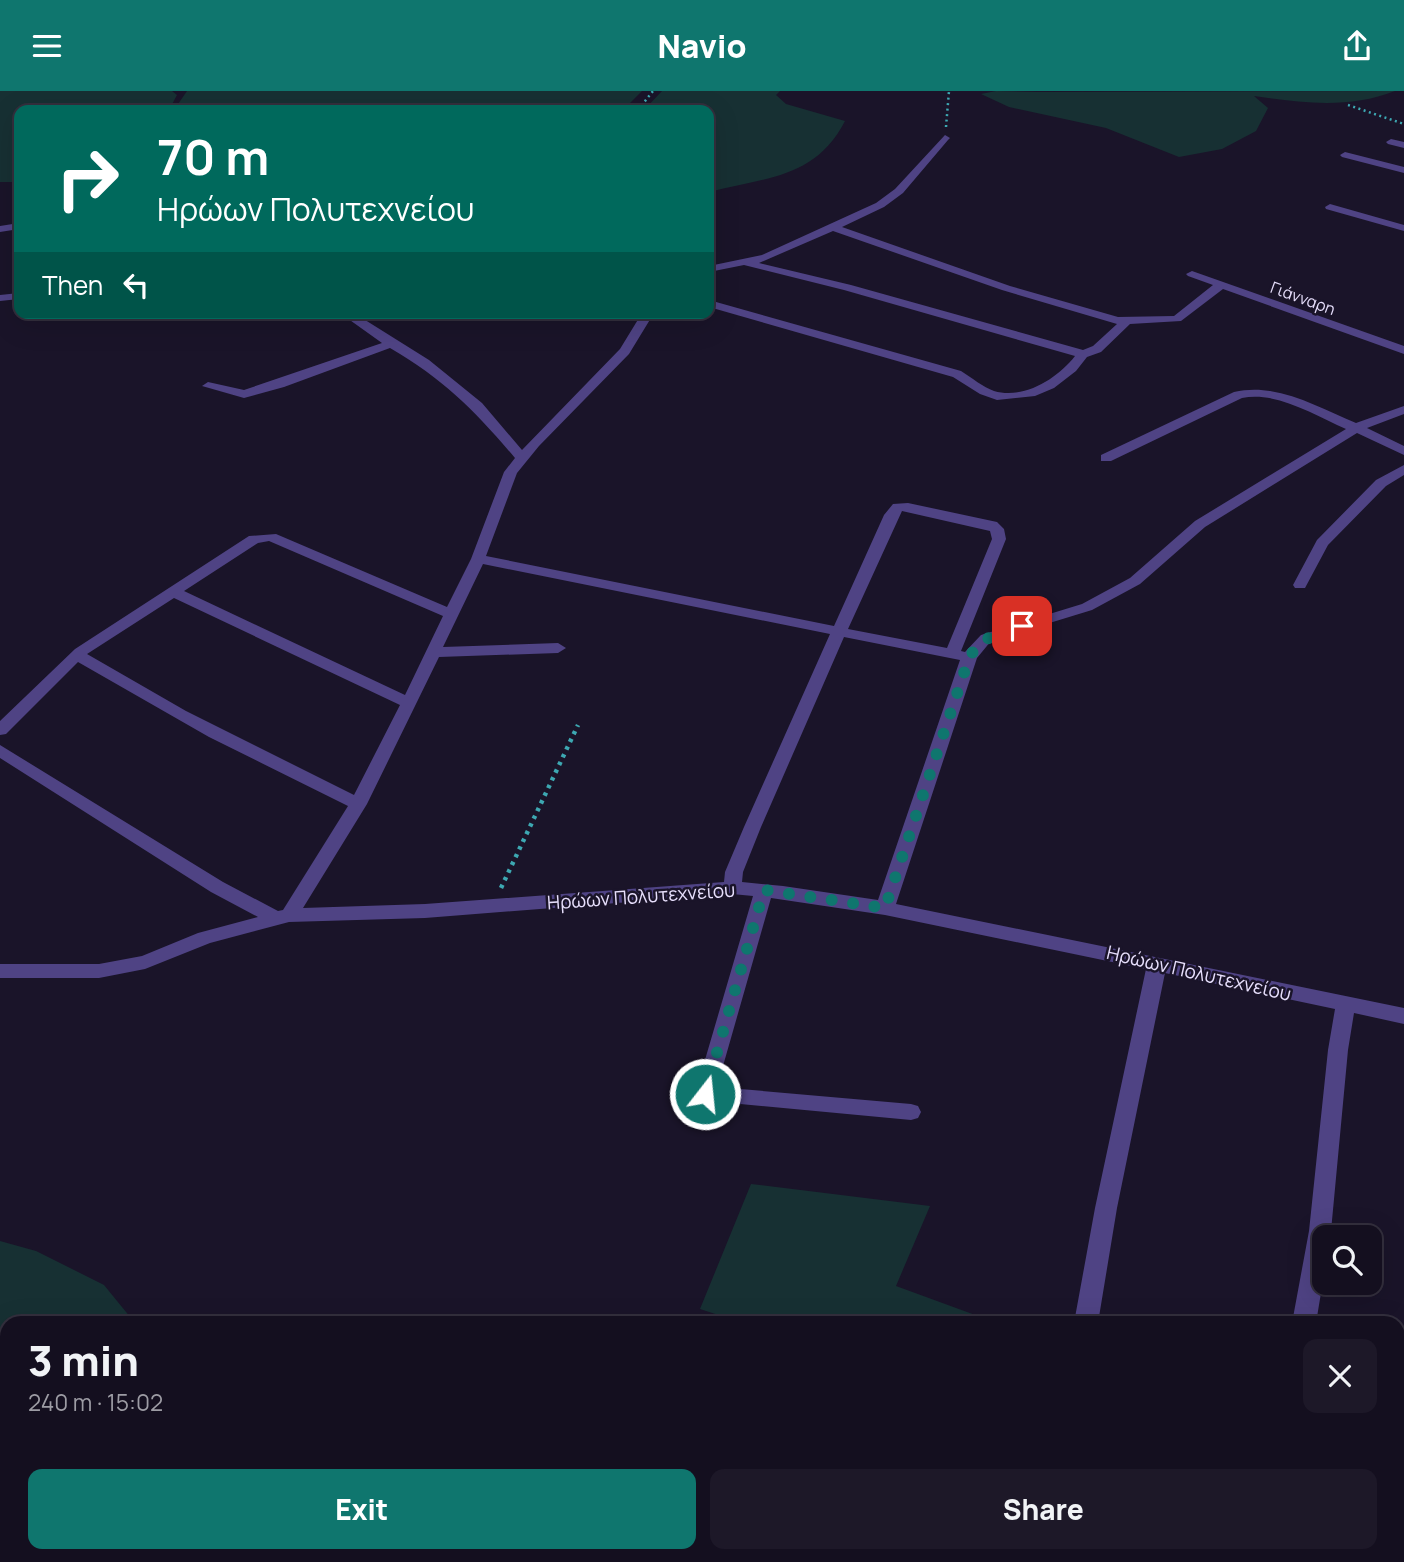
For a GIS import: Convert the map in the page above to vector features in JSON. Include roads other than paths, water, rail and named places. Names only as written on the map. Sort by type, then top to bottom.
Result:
[{"type":"street","points":[[714,268],[747,263],[835,228],[880,205],[899,191],[945,138]]},
{"type":"street","points":[[1391,142],[1404,145]]},
{"type":"street","points":[[1345,155],[1404,170]]},
{"type":"street","points":[[1330,207],[1404,228]]},
{"type":"street","points":[[835,228],[1006,288],[1126,322],[1177,319],[1221,285]]},
{"type":"street","points":[[747,263],[847,287],[1083,354]]},
{"type":"street","name":"Γιάνναρη","points":[[1192,274],[1404,350]]},
{"type":"street","points":[[714,304],[957,374],[984,391],[997,395],[1031,393],[1050,385],[1072,368],[1083,354],[1097,349],[1126,322]]},
{"type":"street","points":[[355,319],[390,344],[425,363],[478,406],[521,457]]},
{"type":"street","points":[[0,750],[205,880],[281,916],[358,804],[452,615],[478,559],[512,472],[521,457],[625,351],[644,319]]},
{"type":"street","points":[[208,386],[244,394],[280,384],[390,344]]},
{"type":"street","points":[[1107,458],[1238,395],[1254,392],[1270,393],[1404,451]]},
{"type":"street","points":[[885,908],[969,658],[976,647],[986,638],[1087,607],[1135,581],[1200,524],[1356,428],[1404,410]]},
{"type":"street","points":[[1300,585],[1322,543],[1381,483],[1404,469]]},
{"type":"street","points":[[732,888],[734,872],[785,748],[841,630],[891,515],[898,507],[992,525],[998,529],[999,539],[951,654]]},
{"type":"street","points":[[0,730],[77,655],[254,539],[271,537],[452,615]]},
{"type":"street","points":[[478,559],[841,630],[969,658]]},
{"type":"street","points":[[172,591],[409,703]]},
{"type":"street","points":[[434,652],[558,648]]},
{"type":"street","points":[[77,655],[134,690],[260,758],[358,804]]},
{"type":"street","name":"Ηρώων Πολυτεχνείου","points":[[0,971],[99,971],[145,961],[205,938],[281,916],[425,911],[732,888],[764,890],[885,908],[1404,1016]]},
{"type":"street","points":[[764,890],[705,1094],[911,1112]]},
{"type":"street","points":[[1087,1316],[1106,1208],[1157,964]]},
{"type":"street","points":[[1305,1316],[1320,1231],[1338,1050],[1346,1004]]}]
